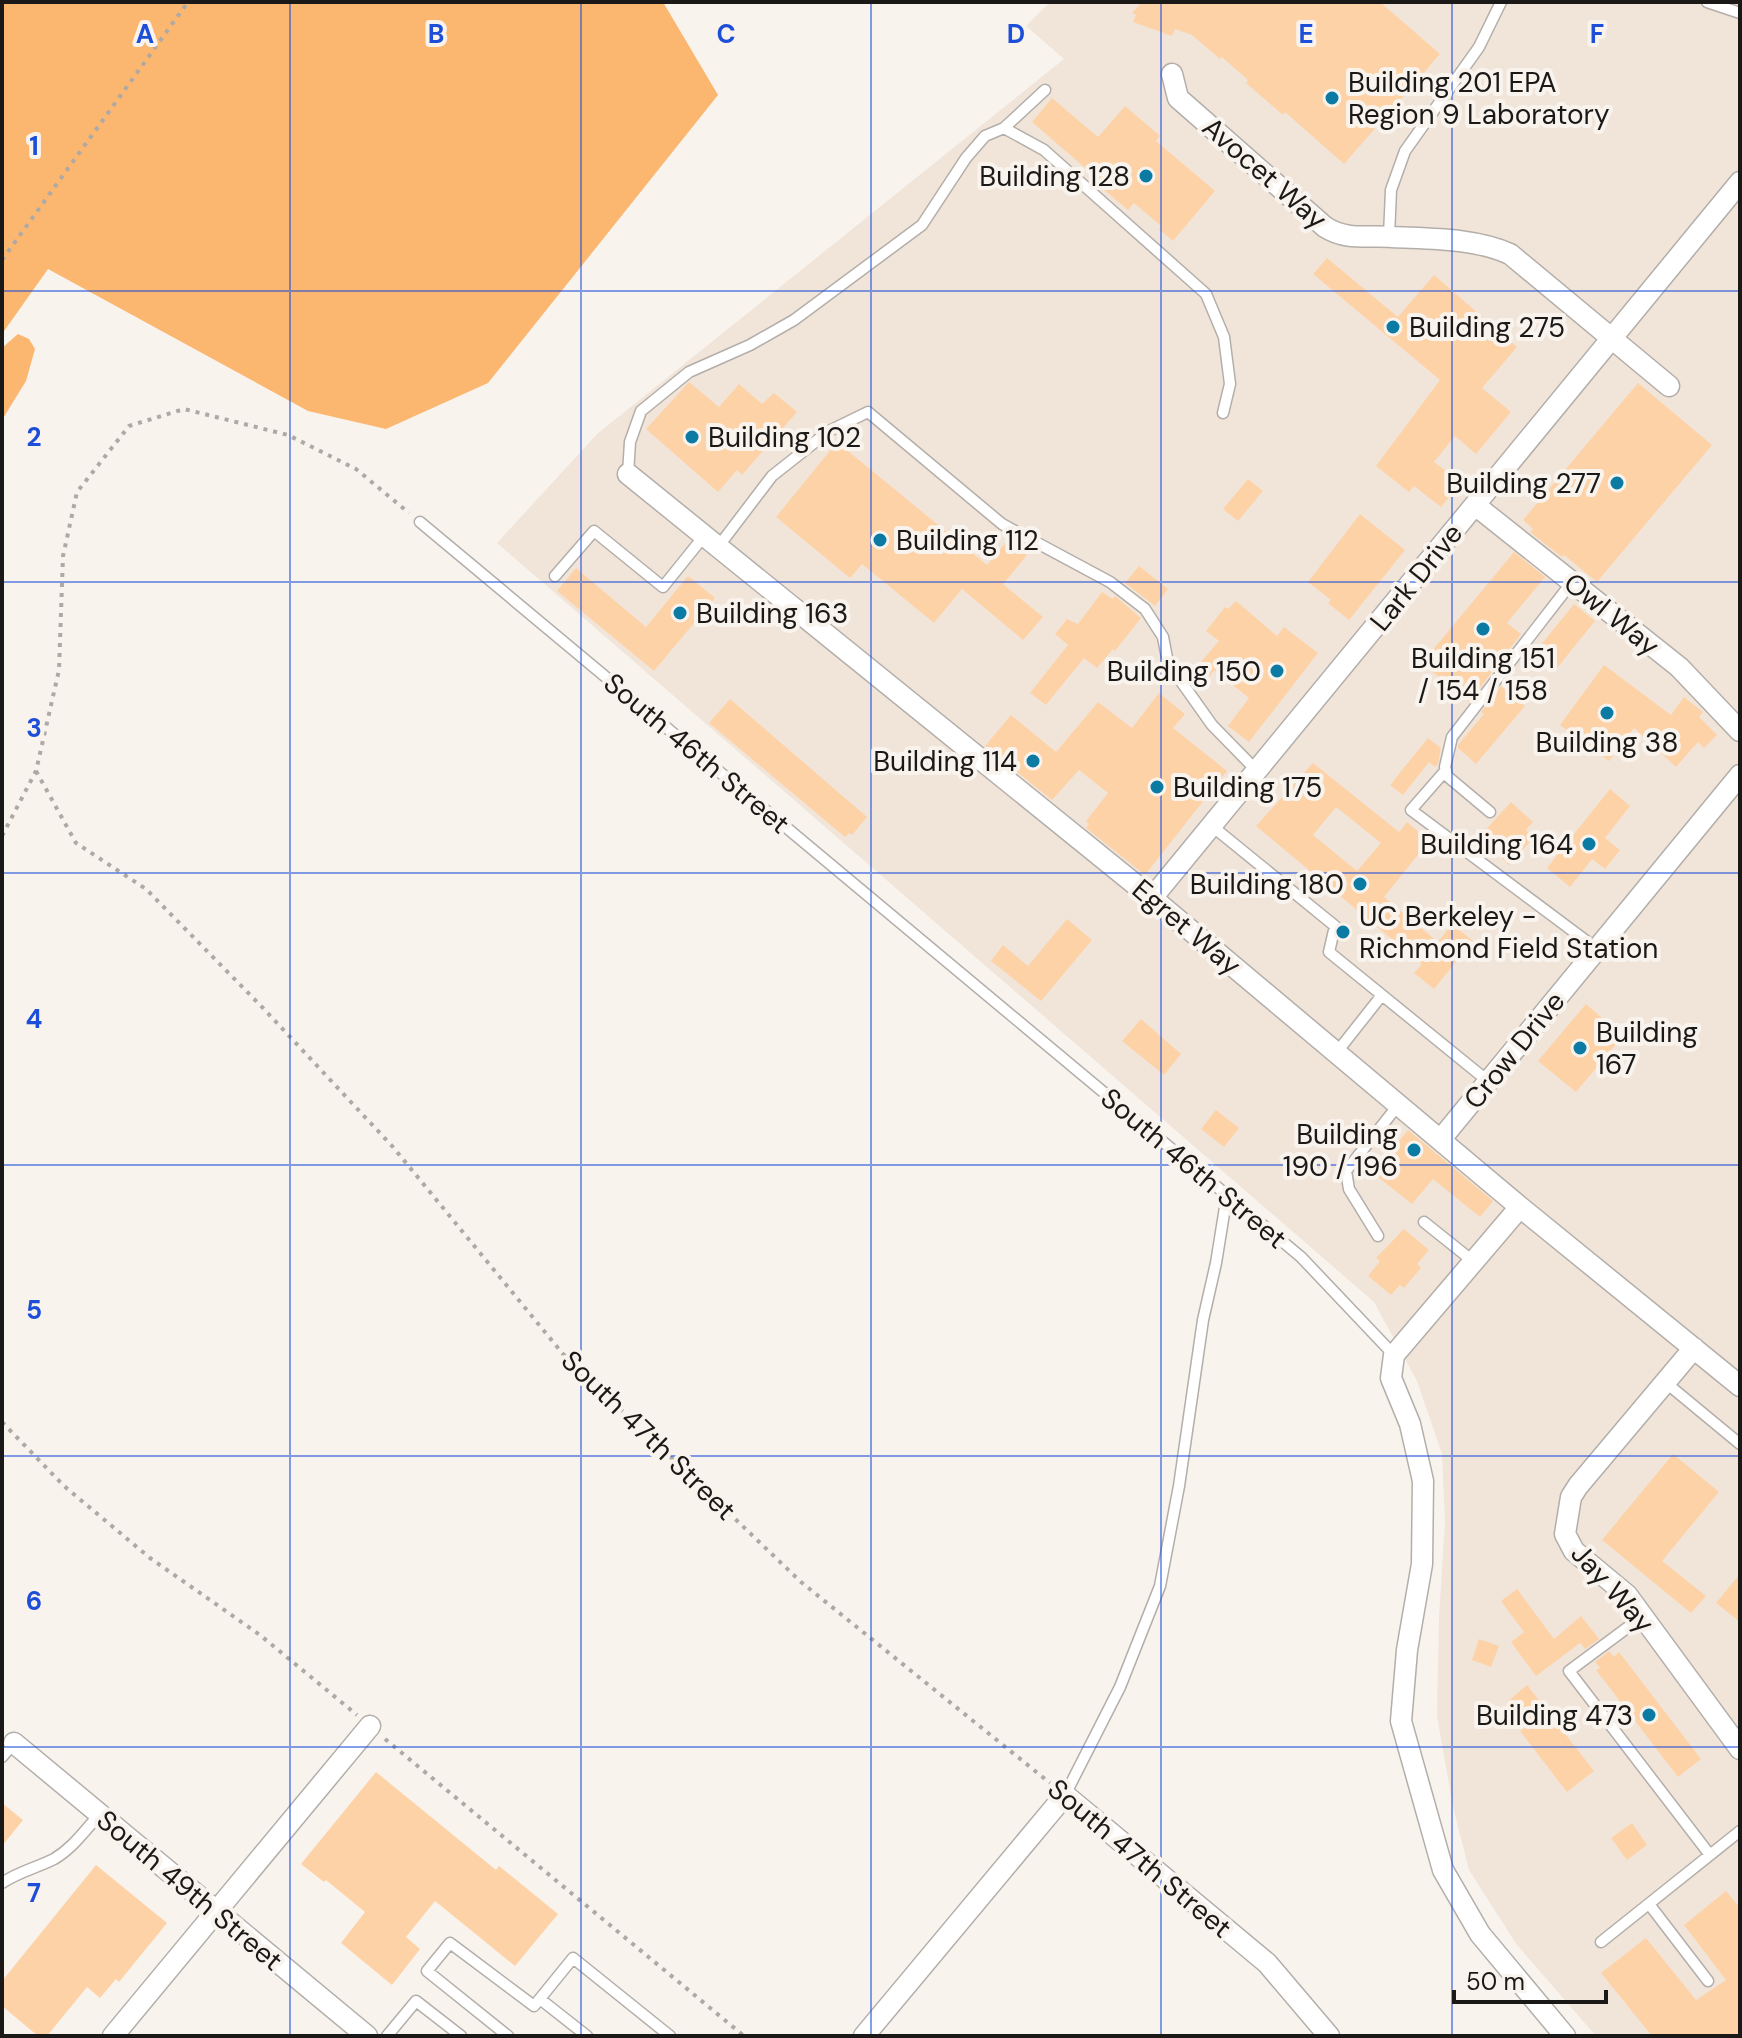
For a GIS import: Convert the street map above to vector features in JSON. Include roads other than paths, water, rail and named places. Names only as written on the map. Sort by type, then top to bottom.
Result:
[{"type":"street","name":"Avocet Way","points":[[1172,74],[1178,98],[1325,227],[1354,237],[1389,236],[1467,243],[1510,254],[1669,386]]},
{"type":"street","name":"Lark Drive","points":[[1152,898],[1740,182]]},
{"type":"street","name":"Egret Way","points":[[628,474],[1152,898],[1520,1207],[1740,1386]]},
{"type":"street","name":"Owl Way","points":[[1475,505],[1679,667],[1740,731]]},
{"type":"street","name":"Crow Drive","points":[[1441,1139],[1740,775]]},
{"type":"street","points":[[1520,1207],[1394,1355],[1391,1378],[1410,1424],[1423,1481],[1422,1564],[1407,1650],[1401,1721],[1443,1870],[1480,1934],[1565,2036]]},
{"type":"street","name":"Jay Way","points":[[1694,1348],[1578,1486],[1566,1516],[1565,1534],[1574,1551],[1627,1595],[1740,1749]]},
{"type":"street","points":[[113,2036],[370,1726]]},
{"type":"street","name":"South 49th Street","points":[[8,1750],[100,1814],[354,2032]]},
{"type":"street","points":[[864,2036],[1065,1795]]},
{"type":"street","name":"South 47th Street","points":[[1065,1795],[1267,1963],[1329,2036]]},
{"type":"lane","points":[[1389,236],[1391,190],[1405,151],[1479,47],[1501,2]]},
{"type":"lane","points":[[1707,2],[1740,13]]},
{"type":"lane","points":[[628,474],[630,442],[641,411],[689,372],[750,345],[794,320],[922,225],[966,158],[985,136],[1004,128],[1045,90]]},
{"type":"lane","points":[[1004,128],[1044,150],[1206,294],[1224,337],[1230,384],[1223,413]]},
{"type":"lane","points":[[555,576],[594,531],[663,587],[711,542],[772,476],[829,431],[868,412],[1002,524],[1110,582],[1145,609],[1163,637],[1168,663],[1212,725],[1257,771]]},
{"type":"lane","name":"South 46th Street","points":[[420,522],[1301,1257],[1394,1355]]},
{"type":"lane","points":[[1572,582],[1452,737],[1446,770],[1411,810],[1597,949]]},
{"type":"lane","points":[[1446,770],[1454,784],[1490,812]]},
{"type":"lane","points":[[1212,826],[1335,926],[1329,952],[1489,1082]]},
{"type":"lane","points":[[1337,1052],[1382,995]]},
{"type":"lane","points":[[1378,1236],[1349,1189],[1346,1171],[1399,1104]]},
{"type":"lane","points":[[1065,1795],[1120,1687],[1160,1586],[1179,1486],[1203,1320],[1227,1195]]},
{"type":"lane","points":[[1424,1222],[1474,1262]]},
{"type":"lane","points":[[1665,1382],[1740,1444]]},
{"type":"lane","points":[[1643,1616],[1569,1671],[1710,1855]]},
{"type":"lane","points":[[2,1883],[17,1872],[34,1869],[70,1848],[100,1814]]},
{"type":"lane","points":[[1601,1942],[1740,1831]]},
{"type":"lane","points":[[1649,1904],[1708,1981]]},
{"type":"lane","points":[[508,2036],[427,1971],[450,1943],[534,2006],[573,1958],[670,2036]]},
{"type":"lane","points":[[540,1999],[587,2036]]},
{"type":"lane","points":[[387,2036],[416,2001],[461,2036]]},
{"type":"place","name":"Building 201 EPA Region 9 Laboratory","points":[[1332,98]]},
{"type":"place","name":"Building 128","points":[[1146,176]]},
{"type":"place","name":"Building 275","points":[[1393,327]]},
{"type":"place","name":"Building 102","points":[[692,437]]},
{"type":"place","name":"Building 277","points":[[1617,483]]},
{"type":"place","name":"Building 112","points":[[880,540]]},
{"type":"place","name":"Building 163","points":[[680,613]]},
{"type":"place","name":"Building 151 / 154 / 158","points":[[1483,629]]},
{"type":"place","name":"Building 150","points":[[1277,671]]},
{"type":"place","name":"Building 38","points":[[1607,713]]},
{"type":"place","name":"Building 114","points":[[1033,761]]},
{"type":"place","name":"Building 175","points":[[1157,787]]},
{"type":"place","name":"Building 164","points":[[1589,844]]},
{"type":"place","name":"Building 180","points":[[1360,884]]},
{"type":"place","name":"UC Berkeley - Richmond Field Station","points":[[1343,932]]},
{"type":"place","name":"Building 167","points":[[1580,1048]]},
{"type":"place","name":"Building 190 / 196","points":[[1414,1150]]},
{"type":"place","name":"Building 473","points":[[1649,1715]]}]
